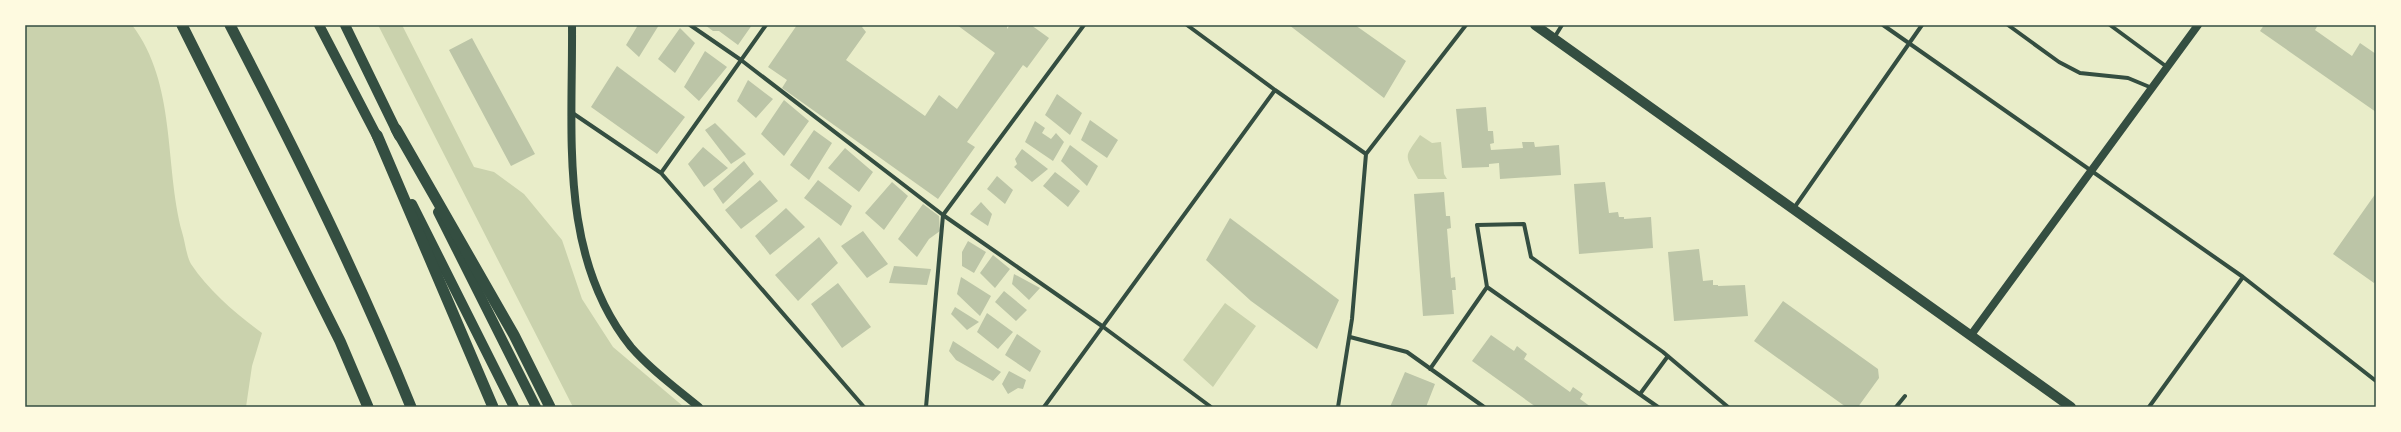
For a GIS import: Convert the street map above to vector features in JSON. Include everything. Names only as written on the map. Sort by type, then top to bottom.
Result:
[{"type":"highway","points":[[182,25],[340,341],[368,407]]},
{"type":"highway","points":[[230,25],[311,181],[385,342],[411,407]]},
{"type":"highway","points":[[396,129],[514,335],[550,407]]},
{"type":"highway","points":[[377,135],[493,407]]},
{"type":"main road","points":[[319,25],[377,135],[514,407]]},
{"type":"main road","points":[[345,25],[536,407]]},
{"type":"main road","points":[[572,25],[571,111],[575,210],[586,256],[599,295],[613,321],[632,347],[652,369],[699,407]]},
{"type":"main road","points":[[1535,25],[2071,407]]},
{"type":"main road","points":[[1971,335],[2198,25]]},
{"type":"street","points":[[690,25],[740,60],[942,215],[1102,326],[1211,407]]},
{"type":"street","points":[[661,173],[766,25]]},
{"type":"street","points":[[926,407],[942,215],[1084,25]]},
{"type":"street","points":[[1187,25],[1275,90],[1366,154]]},
{"type":"street","points":[[1338,407],[1350,337],[1366,154],[1466,25]]},
{"type":"street","points":[[1554,38],[1562,25]]},
{"type":"street","points":[[1883,25],[2092,170],[2243,278],[2376,381]]},
{"type":"street","points":[[1793,209],[1922,25]]},
{"type":"street","points":[[2008,25],[2059,62],[2080,73],[2128,78],[2152,88]]},
{"type":"street","points":[[2110,25],[2167,68]]},
{"type":"street","points":[[1044,407],[1275,90]]},
{"type":"street","points":[[571,111],[661,173],[864,407]]},
{"type":"street","points":[[1430,368],[1487,286],[1477,225],[1524,224],[1531,257],[1668,356],[1728,407]]},
{"type":"street","points":[[2149,407],[2243,278]]},
{"type":"street","points":[[1487,286],[1658,407]]},
{"type":"street","points":[[1350,337],[1407,352],[1484,407]]},
{"type":"street","points":[[1640,394],[1668,356]]},
{"type":"street","points":[[1896,407],[1905,396]]},
{"type":"green space","points":[[25,25],[132,25],[146,48],[156,73],[163,98],[177,206],[189,260],[198,274],[215,293],[242,318],[262,333],[252,366],[246,407],[25,407]]},
{"type":"green space","points":[[378,25],[402,25],[474,167],[494,172],[524,194],[562,240],[582,299],[613,347],[684,407],[573,407]]},
{"type":"green space","points":[[1420,135],[1432,143],[1441,142],[1444,174],[1447,179],[1418,179],[1410,165],[1408,156],[1411,148]]},
{"type":"green space","points":[[1225,303],[1256,326],[1213,387],[1183,360]]},
{"type":"building","points":[[638,25],[659,25],[639,57],[626,45]]},
{"type":"building","points":[[705,25],[752,25],[738,45],[719,31],[713,31]]},
{"type":"building","points":[[797,25],[864,25],[862,27],[866,32],[846,60],[925,116],[939,95],[957,109],[995,53],[957,25],[1007,25],[1007,29],[1010,25],[1031,25],[1049,38],[1027,68],[1023,65],[967,142],[975,147],[938,199],[782,88],[787,80],[768,67]]},
{"type":"building","points":[[1289,25],[1355,25],[1406,61],[1384,98]]},
{"type":"building","points":[[2264,25],[2318,25],[2315,30],[2352,56],[2360,43],[2376,54],[2376,112],[2260,31]]},
{"type":"building","points":[[680,28],[695,43],[675,73],[658,59]]},
{"type":"building","points":[[472,38],[535,154],[511,166],[449,50]]},
{"type":"building","points":[[705,51],[727,67],[699,101],[684,87]]},
{"type":"building","points":[[617,66],[685,117],[657,154],[591,107]]},
{"type":"building","points":[[748,80],[773,99],[756,118],[737,101]]},
{"type":"building","points":[[1057,94],[1082,113],[1070,135],[1045,115]]},
{"type":"building","points":[[784,100],[809,121],[784,156],[761,134]]},
{"type":"building","points":[[1486,107],[1488,131],[1493,131],[1494,143],[1490,144],[1491,150],[1523,148],[1522,142],[1534,142],[1535,147],[1559,145],[1561,175],[1500,179],[1499,163],[1489,164],[1489,167],[1462,168],[1456,109]]},
{"type":"building","points":[[1090,120],[1118,140],[1107,158],[1081,140]]},
{"type":"building","points":[[1035,121],[1045,128],[1042,133],[1051,139],[1056,133],[1064,142],[1053,161],[1025,142]]},
{"type":"building","points":[[715,123],[746,154],[731,164],[705,130]]},
{"type":"building","points":[[814,130],[832,143],[809,180],[790,165]]},
{"type":"building","points":[[1070,145],[1098,166],[1087,186],[1061,161]]},
{"type":"building","points":[[703,147],[728,168],[704,187],[688,164]]},
{"type":"building","points":[[845,148],[873,172],[859,192],[828,168]]},
{"type":"building","points":[[1022,149],[1048,169],[1032,182],[1014,167],[1017,164],[1015,159]]},
{"type":"building","points":[[744,161],[754,174],[723,204],[713,189]]},
{"type":"building","points":[[1055,172],[1080,191],[1068,207],[1043,186]]},
{"type":"building","points":[[997,176],[1013,190],[1005,204],[987,189]]},
{"type":"building","points":[[760,180],[778,201],[741,229],[725,210]]},
{"type":"building","points":[[818,180],[852,206],[841,226],[804,198]]},
{"type":"building","points":[[892,182],[908,196],[884,230],[865,213]]},
{"type":"building","points":[[1605,182],[1609,213],[1618,212],[1619,217],[1624,217],[1624,219],[1651,217],[1653,248],[1579,254],[1574,184]]},
{"type":"building","points":[[1444,192],[1446,216],[1450,216],[1451,228],[1447,229],[1451,278],[1455,277],[1456,290],[1452,290],[1454,314],[1423,316],[1414,194]]},
{"type":"building","points":[[2376,193],[2376,281],[2374,283],[2333,254]]},
{"type":"building","points":[[981,202],[992,214],[988,226],[970,214]]},
{"type":"building","points":[[923,204],[939,216],[940,231],[929,239],[917,257],[898,239]]},
{"type":"building","points":[[786,208],[805,227],[770,255],[755,236]]},
{"type":"building","points":[[1230,218],[1339,300],[1317,349],[1251,301],[1206,260]]},
{"type":"building","points":[[863,231],[888,264],[867,278],[841,246]]},
{"type":"building","points":[[819,237],[838,263],[798,301],[775,275]]},
{"type":"building","points":[[968,241],[986,252],[974,273],[962,266],[962,252]]},
{"type":"building","points":[[1699,249],[1703,281],[1713,280],[1713,285],[1718,286],[1745,285],[1748,316],[1674,321],[1668,252]]},
{"type":"building","points":[[993,255],[1010,269],[995,288],[980,273]]},
{"type":"building","points":[[894,266],[931,269],[927,285],[889,283]]},
{"type":"building","points":[[1014,274],[1040,288],[1029,300],[1012,284]]},
{"type":"building","points":[[961,277],[991,296],[980,316],[957,294]]},
{"type":"building","points":[[838,283],[871,327],[842,348],[811,304]]},
{"type":"building","points":[[1004,291],[1027,310],[1016,321],[995,302]]},
{"type":"building","points":[[1783,301],[1878,369],[1879,378],[1858,407],[1846,407],[1754,341]]},
{"type":"building","points":[[955,307],[979,322],[967,330],[951,314]]},
{"type":"building","points":[[987,313],[1013,332],[998,349],[977,332]]},
{"type":"building","points":[[1017,334],[1041,351],[1030,372],[1005,355]]},
{"type":"building","points":[[1491,335],[1514,351],[1517,346],[1527,354],[1524,359],[1570,392],[1573,387],[1583,394],[1580,399],[1591,407],[1536,407],[1472,361]]},
{"type":"building","points":[[953,341],[1001,372],[993,381],[956,360],[949,351]]},
{"type":"building","points":[[1009,371],[1026,380],[1023,389],[1018,388],[1008,394],[1002,384]]},
{"type":"building","points":[[1405,372],[1435,384],[1426,407],[1390,407]]}]
